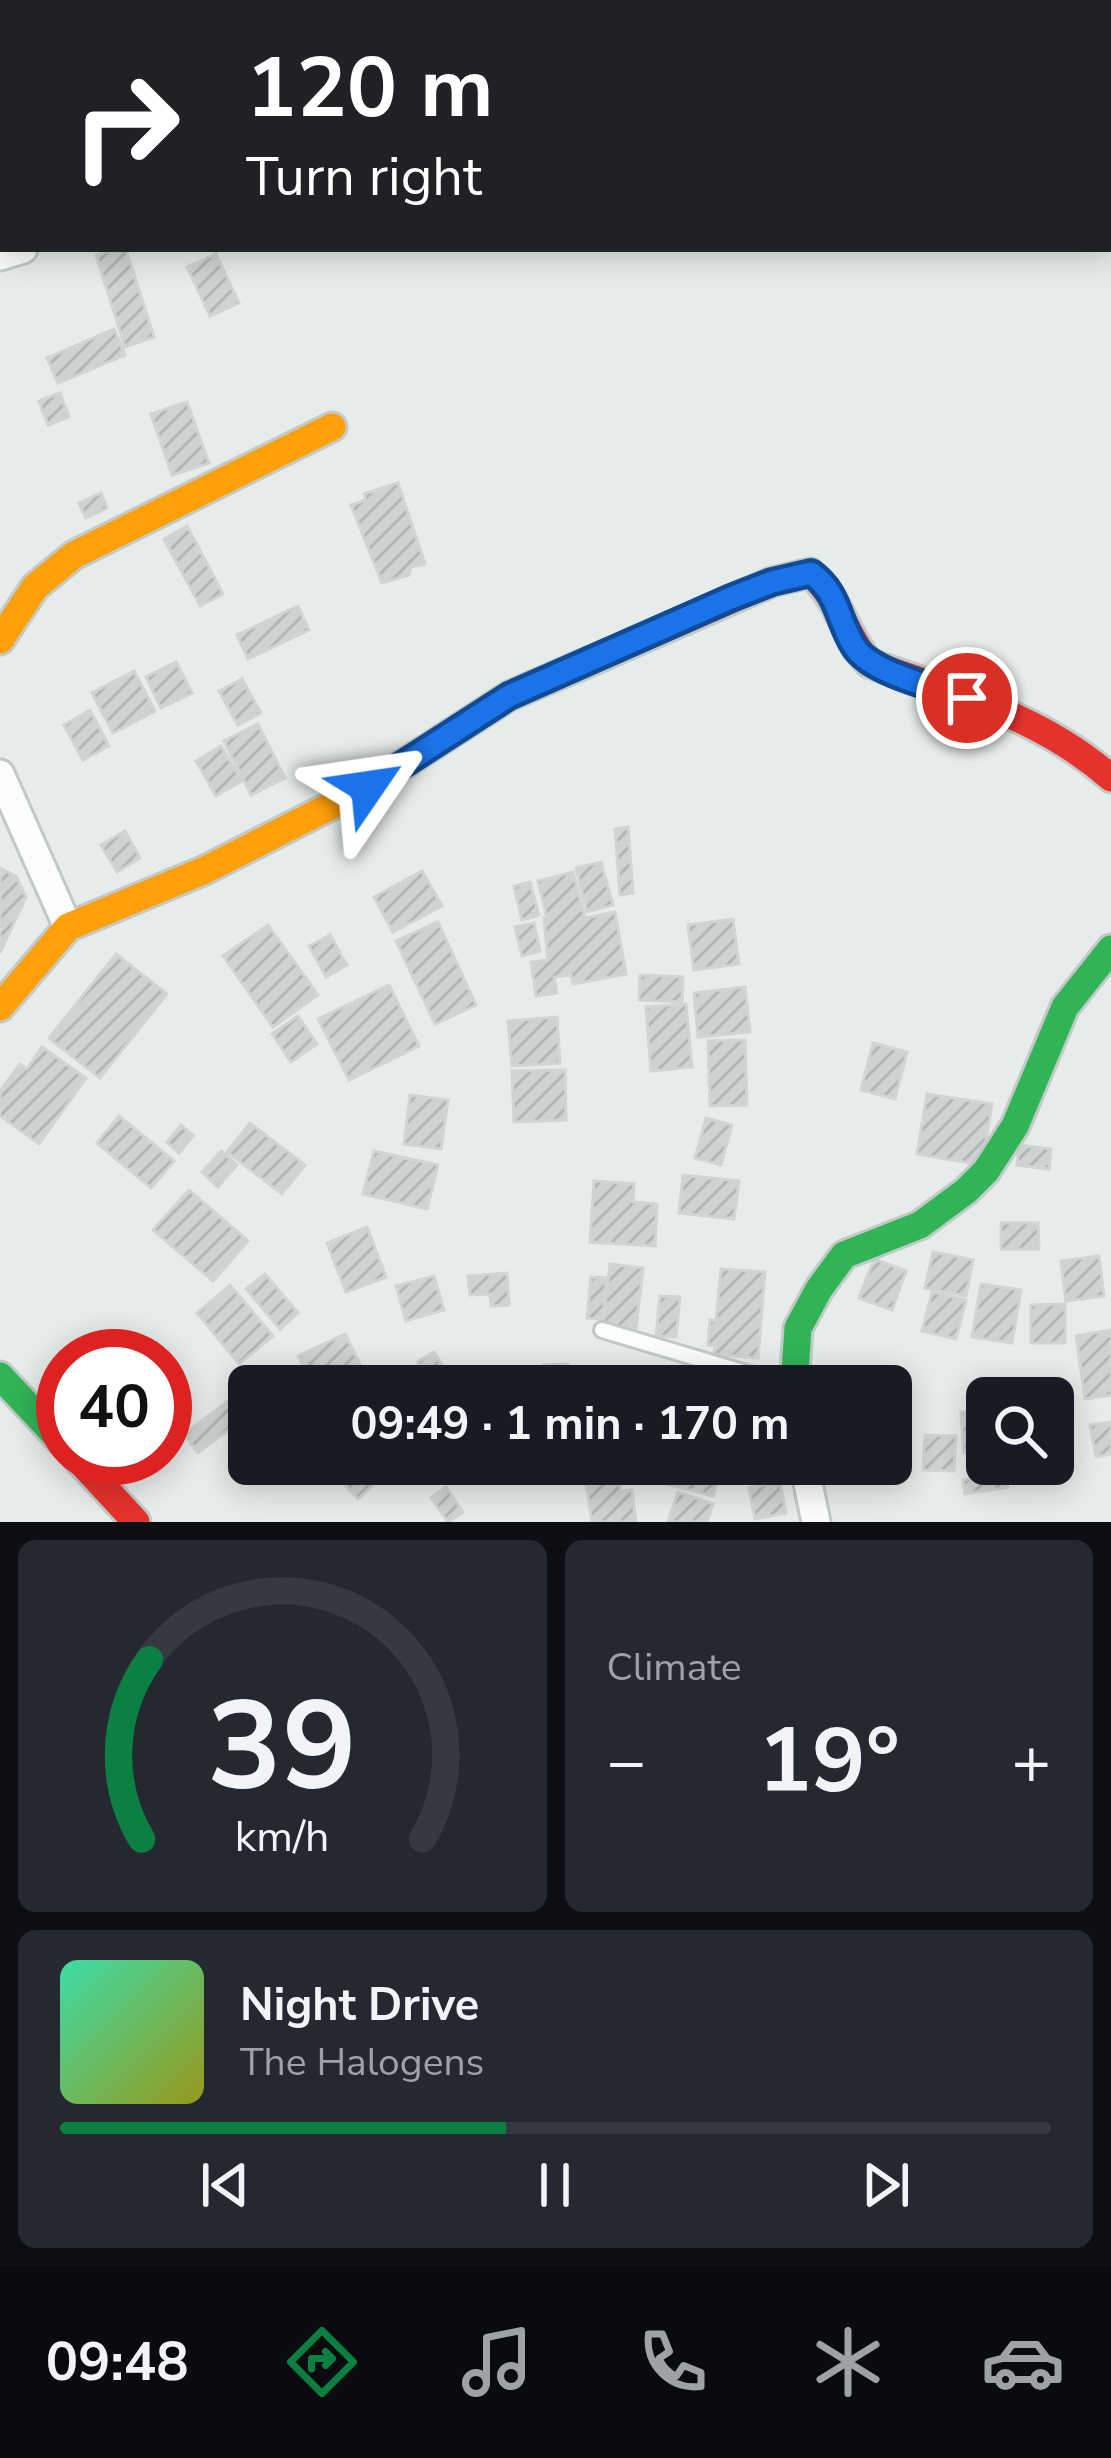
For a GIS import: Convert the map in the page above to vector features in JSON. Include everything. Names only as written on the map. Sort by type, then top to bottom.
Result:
[{"type":"street","points":[[0,640],[35,587],[74,555],[332,427]]},
{"type":"street","points":[[0,1007],[68,927],[205,870],[368,787],[509,696],[731,598],[811,573],[827,585],[855,649],[869,663],[1010,712],[1064,739],[1111,778]]},
{"type":"street","points":[[0,774],[68,927]]},
{"type":"street","points":[[792,1365],[792,1340],[801,1314],[844,1255],[877,1249],[933,1216],[982,1176],[1014,1129],[1066,1005],[1111,949]]},
{"type":"street","points":[[0,1376],[36,1414]]},
{"type":"street","points":[[102,1485],[136,1522]]},
{"type":"street","points":[[809,1485],[816,1522]]},
{"type":"lane","points":[[602,1330],[721,1365]]},
{"type":"building","points":[[127,252],[154,337],[125,347],[96,255]]},
{"type":"building","points":[[216,254],[239,303],[210,316],[187,267]]},
{"type":"building","points":[[114,329],[125,355],[58,383],[47,358]]},
{"type":"building","points":[[60,393],[69,417],[48,425],[39,401]]},
{"type":"building","points":[[187,402],[209,463],[172,475],[151,414]]},
{"type":"building","points":[[398,483],[425,564],[382,583],[351,505],[366,500],[364,494]]},
{"type":"building","points":[[101,493],[107,508],[86,518],[79,503]]},
{"type":"building","points":[[187,526],[223,594],[200,606],[164,539]]},
{"type":"building","points":[[298,606],[309,630],[248,659],[237,635]]},
{"type":"building","points":[[176,662],[192,693],[161,708],[146,677]]},
{"type":"building","points":[[134,671],[155,711],[113,733],[92,693]]},
{"type":"building","points":[[242,679],[261,713],[238,725],[219,691]]},
{"type":"building","points":[[90,710],[109,746],[83,760],[64,725]]},
{"type":"building","points":[[258,724],[285,778],[251,795],[224,741]]},
{"type":"building","points":[[221,746],[242,781],[216,796],[196,761]]},
{"type":"building","points":[[628,827],[633,893],[620,895],[615,829]]},
{"type":"building","points":[[125,831],[140,858],[117,872],[101,845]]},
{"type":"building","points":[[601,862],[613,905],[587,912],[576,868]]},
{"type":"building","points":[[0,868],[16,876],[26,897],[0,953]]},
{"type":"building","points":[[422,871],[442,906],[393,932],[374,897]]},
{"type":"building","points":[[573,872],[585,918],[615,912],[626,974],[573,984],[571,975],[554,977],[557,993],[536,996],[531,962],[548,960],[547,918],[538,881]]},
{"type":"building","points":[[530,882],[539,915],[522,920],[514,886]]},
{"type":"building","points":[[733,919],[739,964],[694,970],[688,925]]},
{"type":"building","points":[[438,922],[476,1005],[435,1024],[396,941]]},
{"type":"building","points":[[534,923],[540,951],[522,956],[515,927]]},
{"type":"building","points":[[268,925],[318,995],[273,1027],[223,956]]},
{"type":"building","points":[[330,935],[347,965],[326,977],[309,946]]},
{"type":"building","points":[[116,954],[167,994],[100,1078],[49,1038]]},
{"type":"building","points":[[640,975],[683,977],[682,1002],[639,1000]]},
{"type":"building","points":[[389,985],[419,1046],[349,1080],[318,1019]]},
{"type":"building","points":[[745,987],[750,1032],[698,1037],[694,993]]},
{"type":"building","points":[[686,1004],[692,1067],[651,1071],[646,1007]]},
{"type":"building","points":[[298,1016],[317,1044],[291,1062],[272,1034]]},
{"type":"building","points":[[557,1017],[560,1063],[512,1066],[508,1021]]},
{"type":"building","points":[[745,1040],[747,1105],[710,1106],[708,1041]]},
{"type":"building","points":[[873,1043],[907,1052],[895,1099],[861,1090]]},
{"type":"building","points":[[42,1047],[86,1078],[39,1144],[0,1116],[0,1091],[20,1064],[27,1069]]},
{"type":"building","points":[[565,1070],[566,1120],[514,1122],[512,1071]]},
{"type":"building","points":[[927,1094],[992,1104],[982,1165],[917,1154]]},
{"type":"building","points":[[410,1095],[448,1100],[441,1149],[404,1144]]},
{"type":"building","points":[[119,1116],[174,1161],[151,1188],[97,1143]]},
{"type":"building","points":[[706,1118],[732,1125],[721,1165],[695,1158]]},
{"type":"building","points":[[250,1123],[305,1165],[282,1194],[227,1152]]},
{"type":"building","points":[[181,1125],[193,1136],[179,1153],[167,1142]]},
{"type":"building","points":[[1019,1145],[1051,1149],[1049,1169],[1017,1165]]},
{"type":"building","points":[[221,1151],[237,1165],[218,1187],[202,1172]]},
{"type":"building","points":[[374,1151],[438,1165],[427,1209],[363,1194]]},
{"type":"building","points":[[683,1175],[739,1181],[734,1219],[679,1213]]},
{"type":"building","points":[[594,1181],[634,1184],[633,1202],[657,1204],[655,1246],[590,1242]]},
{"type":"building","points":[[189,1190],[248,1241],[213,1281],[153,1230]]},
{"type":"building","points":[[1001,1223],[1038,1223],[1039,1249],[1001,1249]]},
{"type":"building","points":[[367,1227],[386,1277],[346,1292],[327,1243]]},
{"type":"building","points":[[933,1252],[973,1260],[966,1296],[925,1288]]},
{"type":"building","points":[[1099,1256],[1104,1296],[1066,1301],[1061,1261]]},
{"type":"building","points":[[874,1259],[906,1271],[892,1310],[859,1298]]},
{"type":"building","points":[[610,1264],[643,1268],[636,1329],[603,1325]]},
{"type":"building","points":[[721,1269],[765,1272],[758,1358],[714,1354],[715,1345],[708,1345],[710,1320],[716,1321]]},
{"type":"building","points":[[507,1273],[509,1305],[491,1306],[490,1294],[470,1295],[468,1276]]},
{"type":"building","points":[[265,1274],[298,1313],[280,1329],[246,1289]]},
{"type":"building","points":[[434,1276],[444,1310],[406,1321],[396,1286]]},
{"type":"building","points":[[591,1277],[606,1278],[603,1319],[587,1318]]},
{"type":"building","points":[[981,1284],[1021,1290],[1012,1343],[972,1337]]},
{"type":"building","points":[[230,1285],[273,1336],[239,1364],[197,1313]]},
{"type":"building","points":[[932,1292],[966,1300],[956,1339],[922,1331]]},
{"type":"building","points":[[660,1296],[680,1297],[676,1337],[656,1336]]},
{"type":"building","points":[[1065,1304],[1065,1343],[1031,1343],[1031,1305]]},
{"type":"building","points":[[1111,1330],[1111,1395],[1085,1399],[1076,1336]]},
{"type":"building","points":[[345,1334],[360,1365],[302,1365],[298,1356]]},
{"type":"building","points":[[434,1352],[442,1365],[419,1365]]},
{"type":"building","points":[[228,1401],[228,1430],[198,1453],[192,1445],[192,1428]]},
{"type":"building","points":[[961,1412],[966,1412],[966,1453],[964,1453]]},
{"type":"building","points":[[1111,1422],[1111,1454],[1096,1457],[1090,1425]]},
{"type":"building","points":[[925,1435],[956,1436],[954,1471],[923,1470]]},
{"type":"building","points":[[963,1480],[966,1485],[1008,1487],[965,1494]]},
{"type":"building","points":[[345,1485],[371,1485],[372,1486],[358,1499]]},
{"type":"building","points":[[586,1485],[620,1485],[621,1491],[632,1490],[636,1522],[592,1522]]},
{"type":"building","points":[[670,1485],[716,1485],[713,1496]]},
{"type":"building","points":[[781,1485],[786,1513],[755,1519],[749,1488]]},
{"type":"building","points":[[446,1487],[463,1512],[448,1522],[431,1498]]},
{"type":"building","points":[[678,1492],[713,1504],[707,1522],[668,1522]]},
{"type":"traffic: fast","points":[[795,1365],[798,1328],[844,1255],[920,1225],[986,1171],[1015,1126],[1065,1007],[1111,949]]},
{"type":"traffic: fast","points":[[0,1376],[36,1414]]},
{"type":"traffic: slow","points":[[0,640],[35,587],[74,555],[332,427]]},
{"type":"traffic: slow","points":[[0,1007],[68,927],[205,870],[368,787],[509,696],[605,655]]},
{"type":"traffic: jam","points":[[605,655],[772,582],[810,573],[869,663],[1026,723],[1056,738],[1111,778]]},
{"type":"traffic: jam","points":[[102,1485],[136,1522]]},
{"type":"route","points":[[368,787],[509,696],[731,598],[811,573],[827,585],[855,649],[869,663],[967,698]]}]
